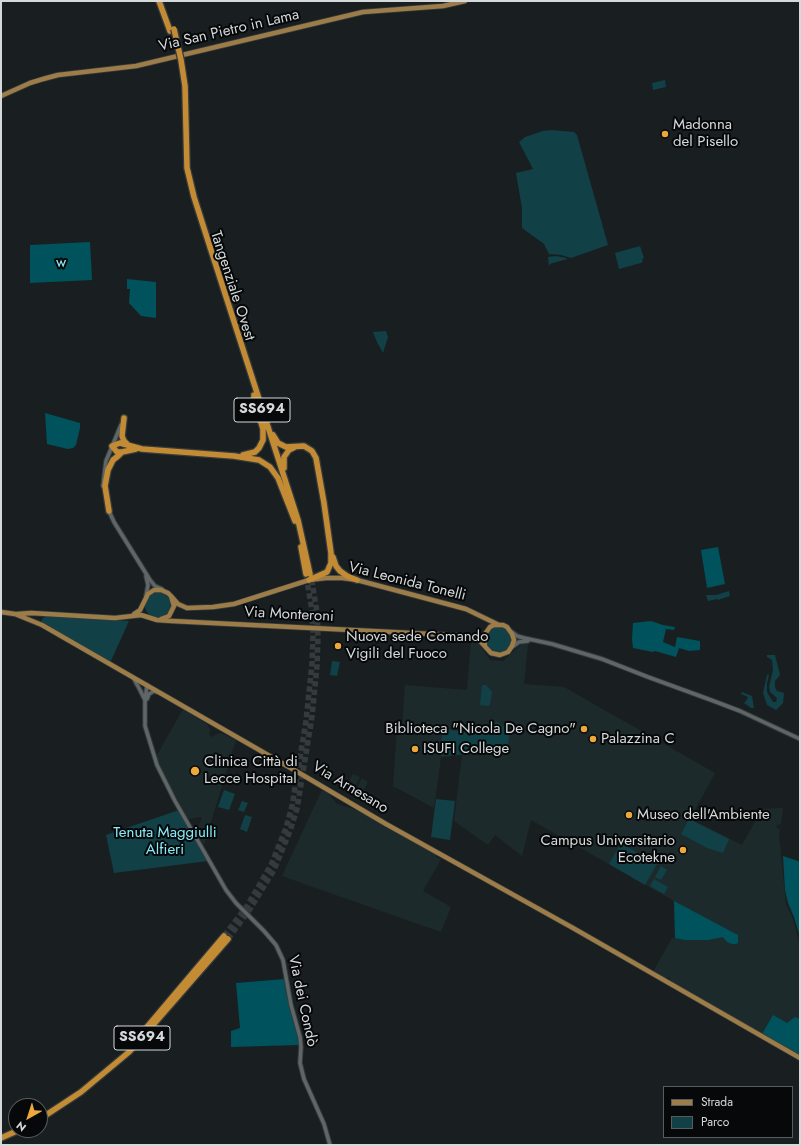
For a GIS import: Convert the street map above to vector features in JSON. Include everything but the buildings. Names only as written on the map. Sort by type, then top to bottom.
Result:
[{"type":"highway","name":"Tangenziale Ovest","points":[[159,1],[172,30]]},
{"type":"highway","name":"Tangenziale Ovest","points":[[163,1],[172,30],[181,84],[182,148],[185,175],[192,202],[295,520],[308,576]]},
{"type":"highway","name":"Tangenziale Ovest","points":[[256,396],[292,499],[303,537],[308,576]]},
{"type":"highway","points":[[234,456],[246,455],[255,452],[263,440],[263,429],[254,400],[256,396],[261,400],[275,439],[282,445],[295,447],[304,446],[312,451],[316,458],[331,553],[331,563],[327,572],[308,576]]},
{"type":"highway","points":[[124,418],[122,436],[124,441],[130,446]]},
{"type":"highway","points":[[142,449],[117,452],[112,446],[120,443],[142,449],[234,456],[259,460],[274,471],[295,520]]},
{"type":"highway","points":[[292,499],[283,464],[286,454],[295,447]]},
{"type":"highway","points":[[109,511],[105,486],[106,475],[113,460],[122,452]]},
{"type":"highway","points":[[331,553],[336,566],[340,571],[357,580]]},
{"type":"highway","name":"SS694","points":[[48,1110],[86,1084],[120,1055],[151,1023],[226,937],[129,1052],[81,1092],[48,1114]]},
{"type":"main road","name":"Via San Pietro in Lama","points":[[1,96],[43,79],[58,75],[136,66],[363,12],[443,6],[465,1]]},
{"type":"main road","name":"Via Leonida Tonelli","points":[[171,596],[178,604],[187,608],[221,606],[308,576],[336,577],[357,580],[466,609],[499,625]]},
{"type":"main road","points":[[128,617],[139,611],[145,597],[154,590],[165,591],[171,596],[174,606],[171,613],[166,618],[159,620]]},
{"type":"main road","points":[[143,602],[145,611],[149,617]]},
{"type":"main road","name":"Via Monteroni","points":[[1,612],[15,614],[36,613],[45,615],[115,618],[141,615],[159,620],[471,636],[477,639],[491,653],[504,654],[510,649]]},
{"type":"main road","points":[[31,620],[32,616],[36,613]]},
{"type":"main road","name":"Via Monteroni","points":[[15,614],[42,625]]},
{"type":"main road","points":[[42,625],[40,618],[45,615]]},
{"type":"main road","name":"Via Monteroni","points":[[31,620],[45,615]]},
{"type":"main road","name":"Via Arnesano","points":[[42,625],[386,824],[605,946],[800,1058]]},
{"type":"main road","points":[[485,646],[484,638],[487,630],[490,627],[499,625],[508,627],[511,631],[514,640],[510,649]]},
{"type":"street","points":[[124,418],[106,461],[103,481],[105,499],[114,522],[152,583],[165,591]]},
{"type":"street","points":[[144,570],[147,581],[145,597]]},
{"type":"street","points":[[511,631],[517,636],[552,644],[602,659],[648,678],[726,705],[800,739]]},
{"type":"street","points":[[510,649],[519,642],[530,640]]},
{"type":"street","name":"Via dei Condò","points":[[132,677],[139,686],[145,701]]},
{"type":"street","name":"Via dei Condò","points":[[146,685],[145,726],[157,765],[226,890],[236,903],[276,945],[283,960],[291,1005],[300,1037],[300,1063],[304,1079],[324,1124],[330,1145]]},
{"type":"street","points":[[145,701],[149,694],[159,692]]},
{"type":"shaded area","name":"Campus Universitario Ecotekne","points":[[471,640],[476,640],[490,660],[503,661],[522,644],[528,644],[524,684],[564,687],[715,773],[690,819],[742,845],[762,809],[783,808],[781,824],[775,826],[780,830],[779,835],[786,904],[793,919],[800,945],[800,1056],[771,1040],[755,1028],[754,1029],[671,982],[669,977],[665,979],[653,972],[672,938],[675,938],[674,901],[531,820],[522,856],[495,835],[488,845],[454,821],[462,755],[441,757],[434,808],[393,786],[397,727],[402,728],[405,685],[467,690]]},
{"type":"shaded area","name":"Clinica Città di Lecce Hospital","points":[[183,709],[207,724],[210,729],[209,735],[213,737],[216,734],[221,733],[236,740],[204,845],[196,831],[202,818],[189,819],[187,817],[156,757]]},
{"type":"shaded area","points":[[353,774],[360,777],[353,790],[346,787]]},
{"type":"shaded area","points":[[362,778],[368,782],[361,795],[355,792]]},
{"type":"shaded area","points":[[322,790],[329,794],[337,804],[360,811],[438,854],[436,857],[441,859],[423,891],[451,907],[441,932],[282,876]]},
{"type":"green space","points":[[665,80],[666,87],[653,90],[652,83]]},
{"type":"green space","points":[[551,130],[574,132],[577,135],[608,245],[571,258],[549,254],[544,244],[522,228],[522,208],[516,173],[533,169],[519,142],[525,137]]},
{"type":"green space","name":"w","points":[[90,242],[92,280],[30,283],[30,245]]},
{"type":"green space","points":[[640,246],[644,258],[642,259],[643,261],[641,263],[619,269],[615,253]]},
{"type":"green space","points":[[556,256],[567,259],[550,264],[549,266],[548,257]]},
{"type":"green space","points":[[127,279],[156,282],[156,318],[141,316],[129,303],[130,289],[127,289]]},
{"type":"green space","points":[[386,331],[388,337],[383,353],[373,332]]},
{"type":"green space","points":[[45,413],[80,423],[76,445],[73,448],[68,449],[47,444]]},
{"type":"green space","points":[[718,547],[725,584],[707,588],[701,550]]},
{"type":"green space","points":[[729,591],[730,596],[718,600],[708,601],[706,595],[716,595]]},
{"type":"green space","points":[[158,592],[167,596],[171,605],[167,614],[158,618],[149,614],[145,605],[149,596]]},
{"type":"green space","points":[[46,616],[129,621],[110,663],[41,623],[42,619]]},
{"type":"green space","points":[[651,621],[675,627],[674,630],[666,629],[663,642],[675,647],[677,637],[700,641],[700,650],[689,651],[679,648],[676,657],[655,651],[653,652],[633,648],[633,623]]},
{"type":"green space","points":[[499,627],[508,631],[512,640],[508,649],[499,653],[490,649],[486,640],[490,631]]},
{"type":"green space","points":[[767,655],[775,655],[780,675],[775,681],[775,687],[777,691],[784,693],[783,703],[776,710],[767,705],[763,693],[767,675],[769,675],[767,692],[773,702],[776,702],[777,698],[770,692],[769,687],[773,670],[772,660],[767,657]]},
{"type":"green space","points":[[332,661],[340,662],[337,676],[330,675]]},
{"type":"green space","points":[[482,685],[486,685],[492,692],[489,706],[480,705]]},
{"type":"green space","points":[[742,692],[752,696],[754,708],[751,708],[744,703],[748,697],[741,694]]},
{"type":"green space","points":[[497,722],[510,730],[507,751],[441,756],[442,729],[493,735],[495,723]]},
{"type":"green space","points":[[224,790],[235,794],[229,810],[218,807]]},
{"type":"green space","points":[[436,799],[455,801],[450,840],[431,837]]},
{"type":"green space","points":[[242,801],[248,803],[244,812],[238,810]]},
{"type":"green space","name":"Tenuta Maggiulli Alfieri","points":[[179,810],[208,861],[114,873],[106,835]]},
{"type":"green space","points":[[245,815],[252,817],[247,832],[240,829]]},
{"type":"green space","points":[[689,819],[729,839],[723,853],[707,848],[681,834]]},
{"type":"green space","points":[[621,843],[657,864],[645,885],[609,864]]},
{"type":"green space","points":[[783,856],[800,863],[800,937],[785,890]]},
{"type":"green space","points":[[661,866],[667,870],[661,880],[655,877]]},
{"type":"green space","points":[[654,879],[668,887],[664,894],[650,886]]},
{"type":"green space","points":[[674,901],[738,935],[738,943],[732,944],[727,942],[723,937],[708,940],[685,940],[675,938]]},
{"type":"green space","points":[[285,979],[291,1012],[299,1037],[299,1045],[231,1047],[231,1031],[240,1028],[236,983]]},
{"type":"green space","points":[[773,1015],[787,1023],[795,1017],[800,1019],[800,1056],[762,1034]]},
{"type":"tunnel","points":[[224,936],[247,906],[271,865],[286,828],[292,806],[306,721],[312,663],[312,611],[306,574]]},
{"type":"tunnel","points":[[228,939],[250,909],[274,870],[290,831],[297,809],[312,717],[317,666],[317,612],[311,576]]},
{"type":"place","name":"Madonna del Pisello","points":[[665,134]]},
{"type":"place","name":"Nuova sede Comando Vigili del Fuoco","points":[[338,646]]},
{"type":"place","name":"Biblioteca \"Nicola De Cagno\"","points":[[584,729]]},
{"type":"place","name":"Palazzina C","points":[[593,739]]},
{"type":"place","name":"ISUFI College","points":[[415,749]]},
{"type":"place","name":"Clinica Città di Lecce Hospital","points":[[195,771]]},
{"type":"place","name":"Museo dell'Ambiente","points":[[629,815]]},
{"type":"place","name":"Campus Universitario Ecotekne","points":[[683,850]]}]
